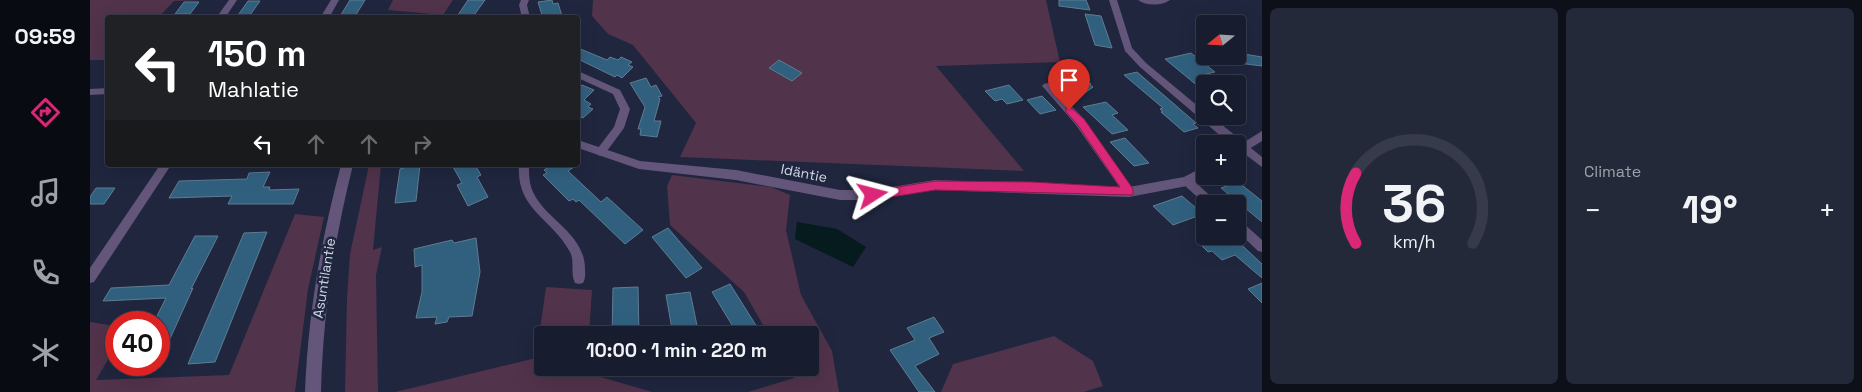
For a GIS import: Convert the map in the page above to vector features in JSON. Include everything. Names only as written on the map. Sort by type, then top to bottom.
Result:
[{"type":"street","points":[[222,15],[233,0]]},
{"type":"street","points":[[326,15],[335,0]]},
{"type":"street","points":[[525,0],[522,5],[525,15]]},
{"type":"street","points":[[1113,0],[1128,49],[1143,66],[1225,135]]},
{"type":"street","points":[[1142,0],[1160,2],[1166,0]]},
{"type":"street","points":[[580,75],[616,92],[625,110],[619,128],[600,152]]},
{"type":"street","points":[[1047,86],[1080,122],[1129,192]]},
{"type":"street","points":[[90,92],[105,91]]},
{"type":"street","points":[[1246,144],[1262,136]]},
{"type":"street","name":"Idäntie","points":[[580,145],[639,165],[736,176],[840,195],[873,195],[935,185],[1129,192],[1187,181],[1196,176]]},
{"type":"street","points":[[1246,152],[1262,163]]},
{"type":"street","points":[[90,278],[165,167]]},
{"type":"street","name":"Asuntilantie","points":[[313,392],[314,354],[323,267],[347,167]]},
{"type":"street","points":[[524,167],[523,182],[527,195],[576,251],[580,264],[579,279]]},
{"type":"street","points":[[1187,181],[1203,195]]},
{"type":"street","points":[[1246,232],[1262,247]]},
{"type":"shaded area","points":[[90,0],[204,0],[174,1],[161,15],[105,15],[105,60],[90,60]]},
{"type":"shaded area","points":[[393,0],[453,0],[443,15],[388,10]]},
{"type":"shaded area","points":[[593,0],[1046,0],[1060,62],[936,66],[1024,171],[680,157],[696,123],[633,45],[608,34],[592,16]]},
{"type":"shaded area","points":[[369,167],[381,167],[373,250],[382,247],[376,275],[378,392],[345,392],[350,254]]},
{"type":"shaded area","points":[[672,175],[771,187],[790,195],[786,230],[801,295],[818,326],[764,326],[744,292],[670,225],[667,186]]},
{"type":"shaded area","points":[[295,214],[324,217],[308,289],[295,392],[90,392],[90,322],[105,324],[105,365],[96,380],[229,375]]},
{"type":"shaded area","points":[[797,222],[837,229],[866,247],[853,267],[795,239]]},
{"type":"shaded area","points":[[546,287],[592,290],[590,326],[541,326]]},
{"type":"shaded area","points":[[819,328],[832,351],[839,392],[748,392],[794,378],[793,376],[819,376]]},
{"type":"shaded area","points":[[1054,336],[1093,361],[1103,386],[1084,392],[941,392],[953,364]]},
{"type":"shaded area","points":[[534,358],[534,376],[597,376],[652,392],[395,392]]},
{"type":"building","points":[[350,0],[365,0],[356,15],[341,15]]},
{"type":"building","points":[[468,0],[485,0],[474,15],[458,15]]},
{"type":"building","points":[[552,0],[553,4],[558,3],[562,15],[542,15],[538,2]]},
{"type":"building","points":[[1059,0],[1086,0],[1090,10],[1059,6]]},
{"type":"building","points":[[248,1],[260,1],[250,15],[238,15]]},
{"type":"building","points":[[184,2],[199,2],[190,14],[175,14]]},
{"type":"building","points":[[1085,14],[1101,16],[1112,48],[1095,45]]},
{"type":"building","points":[[580,49],[607,60],[610,57],[618,60],[621,57],[632,62],[628,65],[633,67],[622,78],[617,75],[615,77],[580,60]]},
{"type":"building","points":[[1191,53],[1196,57],[1196,65],[1206,65],[1215,72],[1196,75],[1196,85],[1165,59]]},
{"type":"building","points":[[1246,54],[1262,57],[1262,66],[1246,64]]},
{"type":"building","points":[[779,60],[802,73],[792,81],[769,68]]},
{"type":"building","points":[[1137,72],[1196,123],[1193,124],[1198,128],[1184,132],[1161,112],[1163,112],[1160,109],[1163,108],[1124,75]]},
{"type":"building","points":[[1073,73],[1093,87],[1082,95],[1060,82]]},
{"type":"building","points":[[646,78],[651,87],[656,85],[662,96],[658,97],[660,99],[654,121],[661,121],[657,137],[640,135],[641,129],[638,129],[645,107],[630,83]]},
{"type":"building","points":[[582,85],[594,90],[584,100],[591,104],[588,107],[593,109],[583,118],[580,117],[580,87]]},
{"type":"building","points":[[1009,85],[1023,100],[1007,104],[1002,99],[995,101],[985,91]]},
{"type":"building","points":[[1042,96],[1056,110],[1040,114],[1027,100]]},
{"type":"building","points":[[1106,102],[1118,113],[1112,115],[1128,130],[1112,134],[1083,107]]},
{"type":"building","points":[[1125,138],[1149,163],[1134,166],[1110,142]]},
{"type":"building","points":[[420,167],[416,201],[395,203],[400,169]]},
{"type":"building","points":[[453,167],[476,167],[481,175],[477,177],[488,197],[468,206],[457,185],[462,183]]},
{"type":"building","points":[[549,167],[574,167],[568,171],[601,202],[607,197],[643,230],[625,244],[579,200],[576,202],[573,199],[569,201],[543,175],[547,173],[544,170]]},
{"type":"building","points":[[270,172],[263,187],[270,187],[269,190],[299,189],[293,204],[228,204],[232,196],[169,198],[179,181],[247,179],[249,173]]},
{"type":"building","points":[[1230,185],[1242,185],[1262,201],[1262,222],[1246,209],[1246,195],[1229,195],[1221,188]]},
{"type":"building","points":[[96,188],[115,188],[104,204],[90,204],[90,197]]},
{"type":"building","points":[[1182,196],[1196,208],[1196,217],[1173,225],[1153,206]]},
{"type":"building","points":[[668,228],[702,268],[686,278],[652,237]]},
{"type":"building","points":[[267,232],[215,362],[188,364],[244,233]]},
{"type":"building","points":[[195,236],[218,236],[191,289],[193,288],[170,339],[170,311],[160,311],[166,298],[103,301],[111,288],[169,285]]},
{"type":"building","points":[[476,238],[480,272],[472,316],[449,317],[447,322],[435,324],[437,317],[416,318],[422,292],[422,265],[415,267],[414,249],[452,240],[454,243]]},
{"type":"building","points":[[1201,245],[1242,245],[1262,264],[1262,278],[1235,255],[1222,260],[1212,251],[1208,252]]},
{"type":"building","points":[[1262,283],[1262,303],[1248,289]]},
{"type":"building","points":[[730,284],[756,326],[733,326],[712,292]]},
{"type":"building","points":[[638,287],[639,326],[612,326],[613,288]]},
{"type":"building","points":[[690,292],[697,326],[671,326],[666,295]]},
{"type":"building","points":[[934,317],[944,332],[929,338],[939,354],[915,366],[935,392],[919,392],[890,350],[915,340],[907,328]]},
{"type":"route","points":[[873,195],[935,185],[1129,192],[1080,122],[1069,110]]}]
